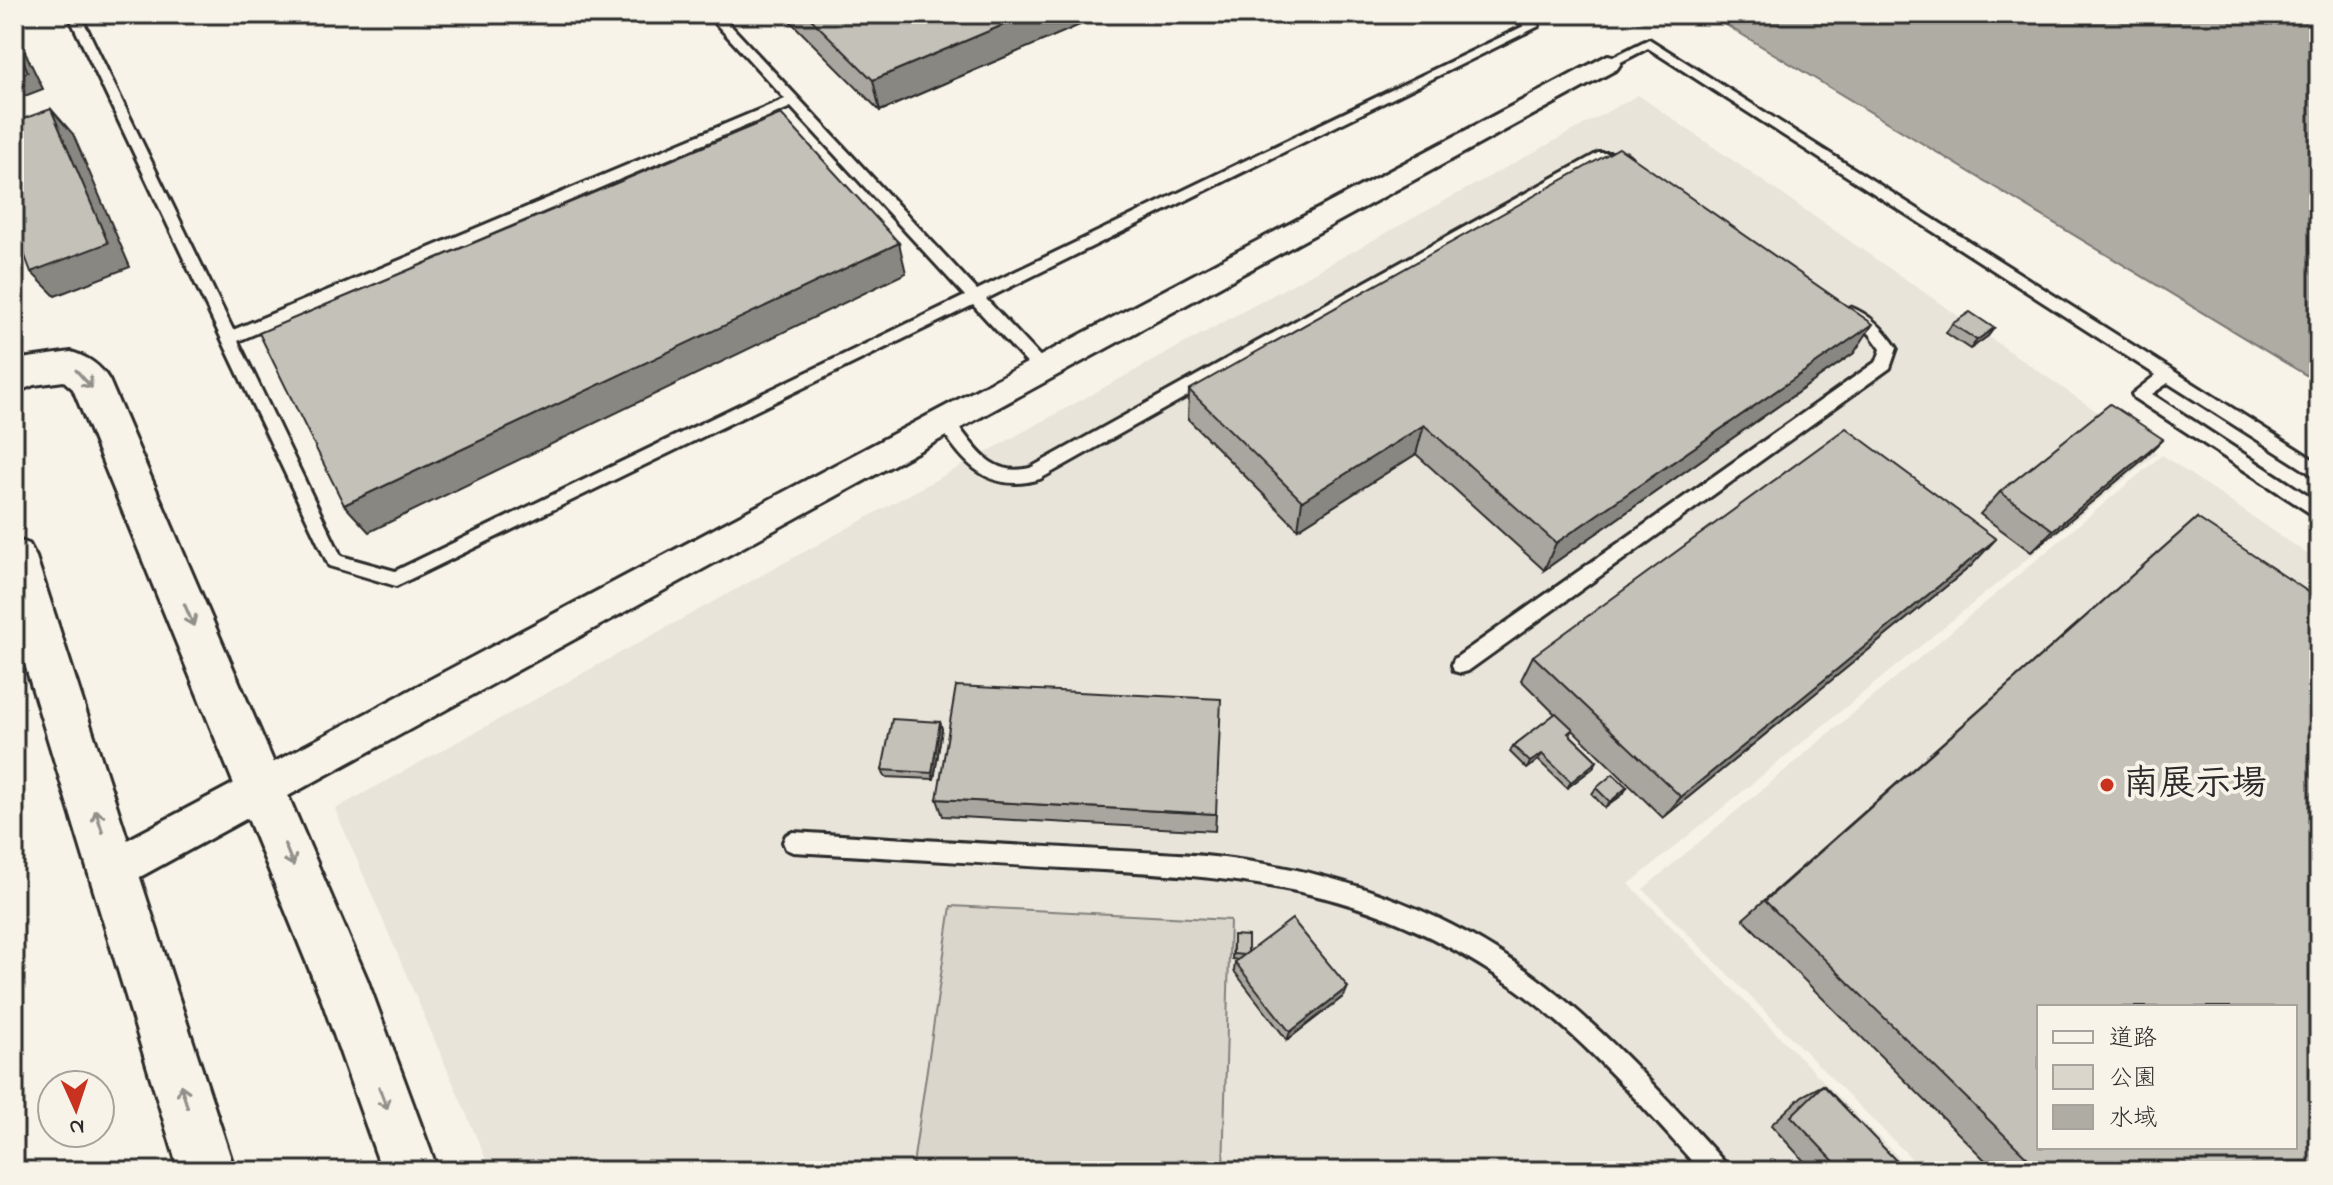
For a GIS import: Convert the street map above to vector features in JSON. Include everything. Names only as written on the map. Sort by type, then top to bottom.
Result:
[{"type":"main road","points":[[14,378],[25,371],[71,366],[89,380],[348,998],[410,1171]]},
{"type":"main road","points":[[14,557],[207,1171]]},
{"type":"street","points":[[114,869],[1608,63]]},
{"type":"lane","points":[[74,14],[335,561],[396,579],[1533,26],[1515,14]]},
{"type":"lane","points":[[713,14],[1042,369]]},
{"type":"lane","points":[[1608,63],[1649,43],[2319,472]]},
{"type":"lane","points":[[229,338],[793,101]]},
{"type":"lane","points":[[945,421],[991,475],[1012,480],[1034,474],[1598,158],[1617,156],[1634,163]]},
{"type":"lane","points":[[1461,665],[1884,364],[1889,348],[1885,339],[1838,304]]},
{"type":"lane","points":[[2168,375],[2140,394],[2319,512]]},
{"type":"lane","points":[[793,842],[1221,867],[1312,883],[1358,898],[1398,913],[1476,951],[1551,1002],[1627,1072],[1717,1171]]},
{"type":"shaded area","points":[[1638,95],[2157,453],[1629,884],[1912,1171],[491,1171],[335,809]]},
{"type":"shaded area","name":"南展示場","points":[[2162,455],[2319,562],[2319,1171],[1924,1171],[1643,889]]},
{"type":"green space","points":[[951,906],[1230,920],[1223,1171],[912,1171]]},
{"type":"water","points":[[1708,14],[2319,14],[2319,383]]},
{"type":"building","points":[[806,14],[1029,14],[873,80]]},
{"type":"building","points":[[14,40],[28,72],[14,77]]},
{"type":"building","points":[[51,109],[108,243],[31,272],[14,227],[14,122]]},
{"type":"building","points":[[781,114],[899,243],[344,505],[259,333]]},
{"type":"building","points":[[1619,148],[1873,324],[1556,543],[1424,425],[1302,501],[1189,390]]},
{"type":"building","points":[[1970,312],[1994,328],[1977,340],[1952,324]]},
{"type":"building","points":[[2110,404],[2163,439],[2053,530],[2000,492]]},
{"type":"building","points":[[1846,428],[1996,539],[1681,797],[1533,656]]},
{"type":"building","name":"南展示場","points":[[2197,518],[2319,599],[2319,1171],[2041,1171],[1765,901]]},
{"type":"building","points":[[956,686],[1221,699],[1216,814],[937,799]]},
{"type":"building","points":[[1556,713],[1573,729],[1568,733],[1597,761],[1571,782],[1542,754],[1530,762],[1513,746]]},
{"type":"building","points":[[892,719],[940,722],[932,773],[882,770]]},
{"type":"building","points":[[1613,774],[1627,787],[1610,802],[1596,788]]},
{"type":"building","points":[[1292,919],[1348,987],[1290,1032],[1235,962]]},
{"type":"building","points":[[1233,935],[1248,936],[1248,952],[1244,955],[1233,954]]},
{"type":"building","points":[[1823,1085],[1906,1171],[1843,1171],[1791,1116]]},
{"type":"place","name":"南展示場","points":[[2107,785]]}]
